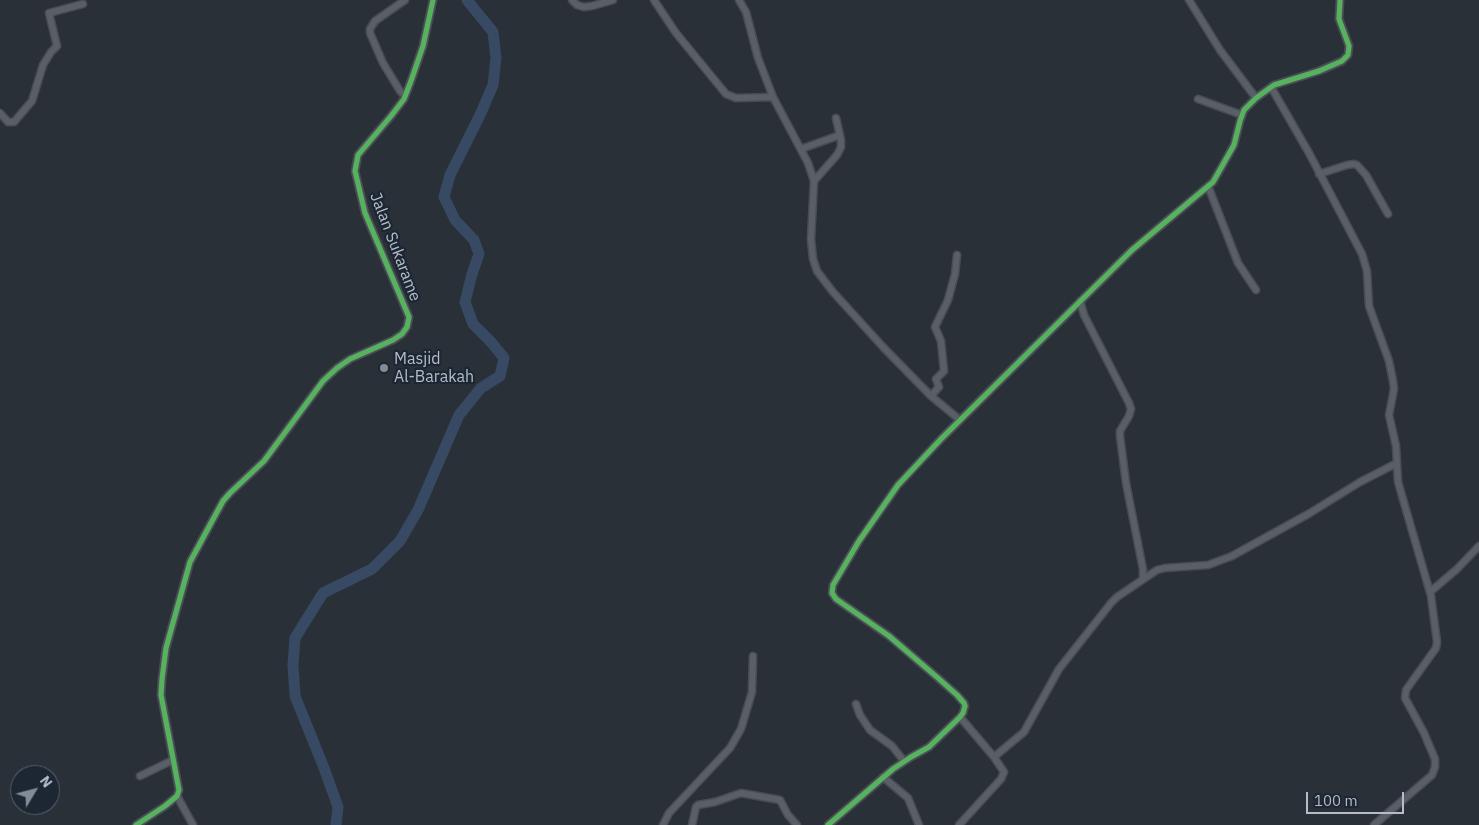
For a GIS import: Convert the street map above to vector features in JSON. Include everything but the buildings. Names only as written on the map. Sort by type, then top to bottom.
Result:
[{"type":"street","points":[[405,0],[375,21],[370,29],[383,63],[405,96]]},
{"type":"street","name":"Jalan Sukarame","points":[[176,796],[179,790],[161,695],[166,648],[190,562],[226,497],[264,461],[323,382],[350,358],[393,340],[407,328],[408,317],[365,213],[354,171],[358,154],[391,116],[405,96],[423,46],[432,0]]},
{"type":"street","points":[[572,0],[577,5],[584,7],[613,0]]},
{"type":"street","points":[[654,0],[676,33],[726,94],[736,98],[773,97]]},
{"type":"street","points":[[740,0],[746,12],[758,58],[773,97],[808,162],[814,181],[811,239],[813,259],[817,270],[832,292],[931,396],[960,420]]},
{"type":"street","points":[[1189,0],[1220,50],[1256,98]]},
{"type":"street","points":[[828,825],[904,761],[929,747],[960,717],[965,706],[957,694],[889,636],[842,604],[832,593],[833,585],[859,542],[898,485],[960,420],[1132,250],[1213,182],[1234,145],[1244,110],[1256,98],[1271,87],[1319,71],[1342,61],[1348,55],[1349,46],[1339,19],[1340,0]]},
{"type":"street","points":[[0,113],[7,121],[13,123],[32,101],[43,65],[57,46],[49,16],[52,11],[83,5]]},
{"type":"street","points":[[1271,87],[1362,254],[1367,271],[1370,306],[1389,361],[1393,381],[1394,389],[1389,416],[1396,446],[1398,482],[1430,592],[1437,642],[1436,648],[1406,690],[1404,698],[1435,759],[1435,767],[1432,775],[1374,825]]},
{"type":"street","points":[[1198,99],[1242,115]]},
{"type":"street","points":[[814,181],[837,155],[841,147],[836,118]]},
{"type":"street","points":[[801,149],[840,135]]},
{"type":"street","points":[[1320,174],[1354,164],[1366,175],[1388,214]]},
{"type":"street","points":[[1208,186],[1238,263],[1256,290]]},
{"type":"street","points":[[931,396],[939,387],[936,379],[944,371],[941,341],[935,327],[948,300],[955,274],[957,255]]},
{"type":"street","points":[[1080,301],[1084,315],[1129,403],[1129,416],[1120,431],[1120,436],[1126,483],[1143,569],[1143,579]]},
{"type":"street","points":[[994,756],[1024,732],[1059,670],[1113,600],[1162,568],[1208,565],[1232,556],[1310,513],[1360,482],[1397,463]]},
{"type":"street","points":[[1430,592],[1458,568],[1479,546]]},
{"type":"street","points":[[663,825],[674,808],[730,748],[741,729],[752,692],[753,656]]},
{"type":"street","points":[[856,704],[870,730],[886,741],[904,761]]},
{"type":"street","points":[[959,825],[1002,778],[1004,770],[960,717]]},
{"type":"street","points":[[140,776],[173,760]]},
{"type":"street","points":[[884,777],[908,798],[919,825]]},
{"type":"street","points":[[692,825],[698,805],[715,802],[741,793],[780,800],[788,815],[797,825]]},
{"type":"street","points":[[136,825],[165,806],[176,796],[193,825]]},
{"type":"waterway","points":[[336,825],[338,807],[295,696],[293,665],[295,638],[323,593],[372,569],[400,541],[418,510],[459,415],[481,388],[500,376],[504,358],[473,324],[465,302],[479,254],[474,240],[455,220],[444,197],[450,175],[493,85],[496,58],[493,32],[467,0]]},
{"type":"cycle path","points":[[136,825],[165,806],[177,796],[179,790],[161,695],[162,679],[166,648],[190,562],[211,523],[223,501],[264,461],[323,381],[350,359],[393,340],[402,334],[407,327],[409,317],[365,213],[355,171],[358,155],[404,99],[423,46],[433,0]]},
{"type":"cycle path","points":[[828,825],[893,769],[929,747],[960,717],[965,706],[957,695],[889,636],[836,599],[832,593],[833,585],[859,541],[898,485],[941,439],[1132,250],[1213,182],[1234,145],[1244,110],[1256,98],[1274,85],[1319,71],[1342,61],[1348,55],[1349,46],[1339,19],[1340,0]]},
{"type":"place","name":"Masjid Al-Barakah","points":[[384,368]]}]
